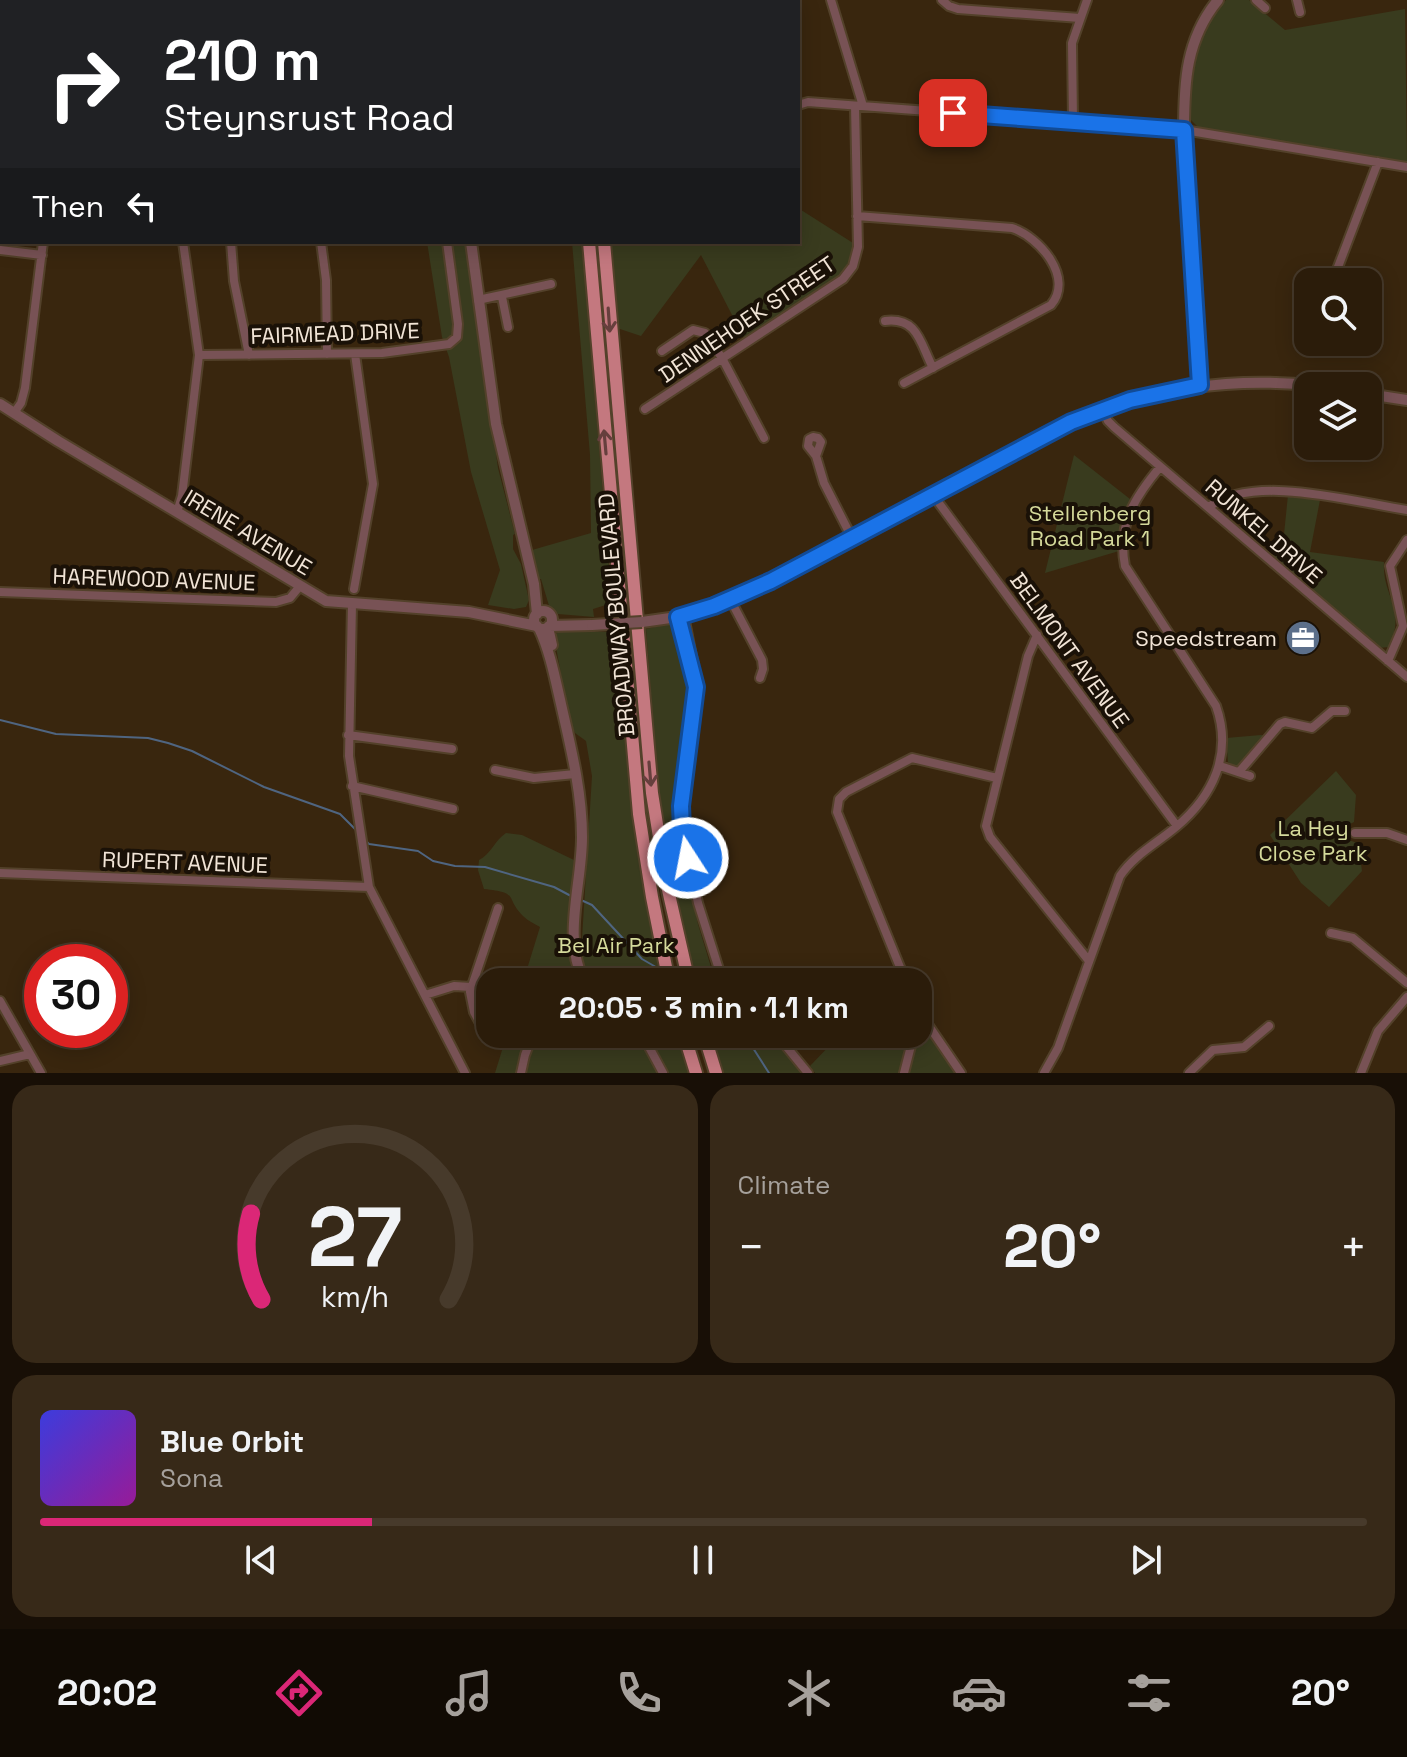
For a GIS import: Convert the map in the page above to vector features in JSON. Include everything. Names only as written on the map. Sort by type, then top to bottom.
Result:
[{"type":"main road","name":"BROADWAY BOULEVARD","points":[[589,244],[639,814],[664,968]]},
{"type":"main road","name":"BROADWAY BOULEVARD","points":[[604,244],[653,804],[686,968]]},
{"type":"main road","points":[[688,1048],[696,1073]]},
{"type":"main road","points":[[708,1048],[716,1073]]},
{"type":"street","name":"DENNEHOEK STREET","points":[[645,409],[847,275],[857,254],[859,106],[831,0]]},
{"type":"street","points":[[942,0],[958,9],[1080,18]]},
{"type":"street","points":[[1073,122],[1071,50],[1087,0]]},
{"type":"street","points":[[1200,385],[1184,89],[1190,50],[1198,29],[1218,0]]},
{"type":"street","points":[[1256,0],[1265,8]]},
{"type":"street","points":[[1297,0],[1300,12]]},
{"type":"street","points":[[800,104],[808,102],[1184,130],[1407,167]]},
{"type":"street","points":[[1338,267],[1378,162]]},
{"type":"street","points":[[857,216],[1012,228],[1029,236],[1050,256],[1058,289],[1051,305],[904,383]]},
{"type":"street","points":[[14,413],[24,396],[43,244]]},
{"type":"street","points":[[177,512],[182,496],[199,355],[183,244]]},
{"type":"street","points":[[231,244],[235,290],[249,355]]},
{"type":"street","points":[[321,244],[326,280],[327,354]]},
{"type":"street","name":"FAIRMEAD DRIVE","points":[[199,355],[355,354],[449,344],[457,337],[458,324],[447,244]]},
{"type":"street","points":[[471,244],[501,447],[543,621],[575,774],[582,840],[573,952],[579,968]]},
{"type":"street","points":[[0,250],[42,255]]},
{"type":"street","points":[[478,300],[551,284]]},
{"type":"street","points":[[502,297],[508,327]]},
{"type":"street","points":[[885,321],[900,320],[910,324],[933,368]]},
{"type":"street","points":[[662,351],[693,330],[705,333],[722,358],[764,438]]},
{"type":"street","points":[[354,589],[373,484],[355,354]]},
{"type":"street","points":[[543,621],[592,625],[678,617],[730,599],[1071,422],[1102,409],[1200,385],[1253,381],[1294,384]]},
{"type":"street","points":[[1382,396],[1407,400]]},
{"type":"street","name":"IRENE AVENUE","points":[[0,404],[326,601],[429,608],[543,621]]},
{"type":"street","name":"RUNKEL DRIVE","points":[[1102,409],[1108,421],[1160,467],[1407,677]]},
{"type":"street","points":[[816,456],[824,483],[852,538]]},
{"type":"street","points":[[1044,1073],[1058,1048],[1124,869],[1177,826],[1208,791],[1220,766],[1221,733],[1216,706],[1125,566],[1123,547],[1131,507],[1160,467]]},
{"type":"street","points":[[1209,507],[1221,500],[1268,489],[1407,510]]},
{"type":"street","name":"BELMONT AVENUE","points":[[933,495],[1177,826]]},
{"type":"street","points":[[1388,661],[1403,626],[1390,566],[1407,540]]},
{"type":"street","points":[[534,584],[556,682]]},
{"type":"street","name":"HAREWOOD AVENUE","points":[[0,592],[276,602],[290,598],[300,586]]},
{"type":"street","points":[[730,599],[762,660],[760,678]]},
{"type":"street","points":[[506,616],[527,613],[536,602]]},
{"type":"street","points":[[352,604],[348,735],[352,786],[369,887],[465,1073]]},
{"type":"street","name":"IRENE AVENUE","points":[[506,616],[523,622],[543,621]]},
{"type":"street","points":[[678,617],[695,678],[696,697],[680,817],[698,903],[719,968]]},
{"type":"street","points":[[523,622],[538,637],[551,665]]},
{"type":"street","points":[[1037,635],[1028,656],[987,819],[990,837],[1089,961]]},
{"type":"street","points":[[1239,772],[1280,724],[1312,728],[1332,711],[1345,711]]},
{"type":"street","points":[[348,735],[452,749]]},
{"type":"street","points":[[900,968],[837,812],[839,799],[846,792],[912,758],[997,778]]},
{"type":"street","points":[[1220,766],[1250,776]]},
{"type":"street","points":[[495,770],[534,778],[575,774]]},
{"type":"street","points":[[352,786],[453,809]]},
{"type":"street","points":[[1355,833],[1387,833],[1407,840]]},
{"type":"street","name":"RUPERT AVENUE","points":[[0,873],[369,887]]},
{"type":"street","points":[[476,1014],[471,1004],[471,987],[498,908]]},
{"type":"street","points":[[1331,933],[1353,938],[1407,983]]},
{"type":"street","points":[[425,995],[454,986],[471,987]]},
{"type":"street","points":[[1361,1073],[1378,1031],[1407,997]]},
{"type":"street","points":[[0,1001],[41,1073]]},
{"type":"street","points":[[1189,1073],[1213,1050],[1244,1047],[1269,1026]]},
{"type":"street","points":[[932,1034],[961,1073]]},
{"type":"street","points":[[521,1073],[528,1048]]},
{"type":"street","points":[[650,1048],[663,1073]]},
{"type":"street","points":[[787,1048],[808,1073]]},
{"type":"street","points":[[904,1073],[910,1048]]},
{"type":"street","points":[[0,1061],[30,1054]]},
{"type":"green space","points":[[1226,0],[1249,0],[1285,30],[1405,9],[1407,162],[1199,128],[1190,119],[1197,56],[1207,27]]},
{"type":"green space","points":[[800,209],[853,243],[850,265],[841,276],[745,340],[701,255],[641,336],[617,328],[610,244],[800,244]]},
{"type":"green space","points":[[427,244],[467,244],[498,468],[515,534],[513,549],[521,564],[529,600],[526,607],[514,609],[488,605],[500,570],[471,472],[449,357],[442,337]]},
{"type":"green space","points":[[572,244],[582,244],[612,603],[593,609],[594,617],[558,614],[550,609],[532,550],[591,533],[590,455]]},
{"type":"green space","name":"Stellenberg Road Park 1","points":[[1074,455],[1130,499],[1119,551],[1045,573]]},
{"type":"green space","points":[[1288,495],[1320,500],[1310,552],[1384,562],[1386,585],[1396,622],[1389,647],[1379,648],[1274,558],[1274,554],[1282,554]]},
{"type":"green space","points":[[672,623],[678,628],[691,686],[677,795],[678,833],[711,968],[693,968],[667,848],[658,784],[646,629]]},
{"type":"green space","name":"Bel Air Park","points":[[560,630],[615,632],[637,847],[658,968],[585,968],[581,955],[592,776],[586,741],[575,733],[570,724],[554,636]]},
{"type":"green space","points":[[1266,736],[1241,766],[1228,762],[1226,738]]},
{"type":"green space","name":"La Hey Close Park","points":[[1336,771],[1356,795],[1354,822],[1348,825],[1345,834],[1348,840],[1358,843],[1362,871],[1329,907],[1301,883],[1270,835]]},
{"type":"green space","points":[[506,833],[522,835],[574,860],[567,940],[571,968],[527,968],[540,927],[517,910],[508,894],[484,889],[478,870],[479,860]]},
{"type":"green space","points":[[932,1036],[958,1073],[908,1073],[914,1048],[932,1048]]},
{"type":"green space","points":[[503,1048],[523,1048],[517,1073],[495,1073]]},
{"type":"green space","points":[[533,1048],[681,1048],[690,1073],[525,1073]]},
{"type":"green space","points":[[715,1048],[780,1048],[802,1073],[723,1073]]},
{"type":"green space","points":[[827,1048],[907,1048],[900,1073],[815,1073],[810,1066]]},
{"type":"waterway","points":[[0,720],[56,734],[148,738],[168,743],[192,751],[264,787],[340,814],[358,832]]},
{"type":"waterway","points":[[365,840],[369,844],[418,851],[433,861],[455,866],[485,867],[554,887],[571,896]]},
{"type":"waterway","points":[[581,900],[592,905],[642,959],[658,968]]},
{"type":"waterway","points":[[753,1048],[769,1073]]},
{"type":"place","name":"Speedstream","points":[[1303,638]]},
{"type":"route","points":[[688,858],[680,817],[696,687],[678,617],[714,606],[771,581],[1071,422],[1130,400],[1200,385],[1184,130],[953,113]]}]
